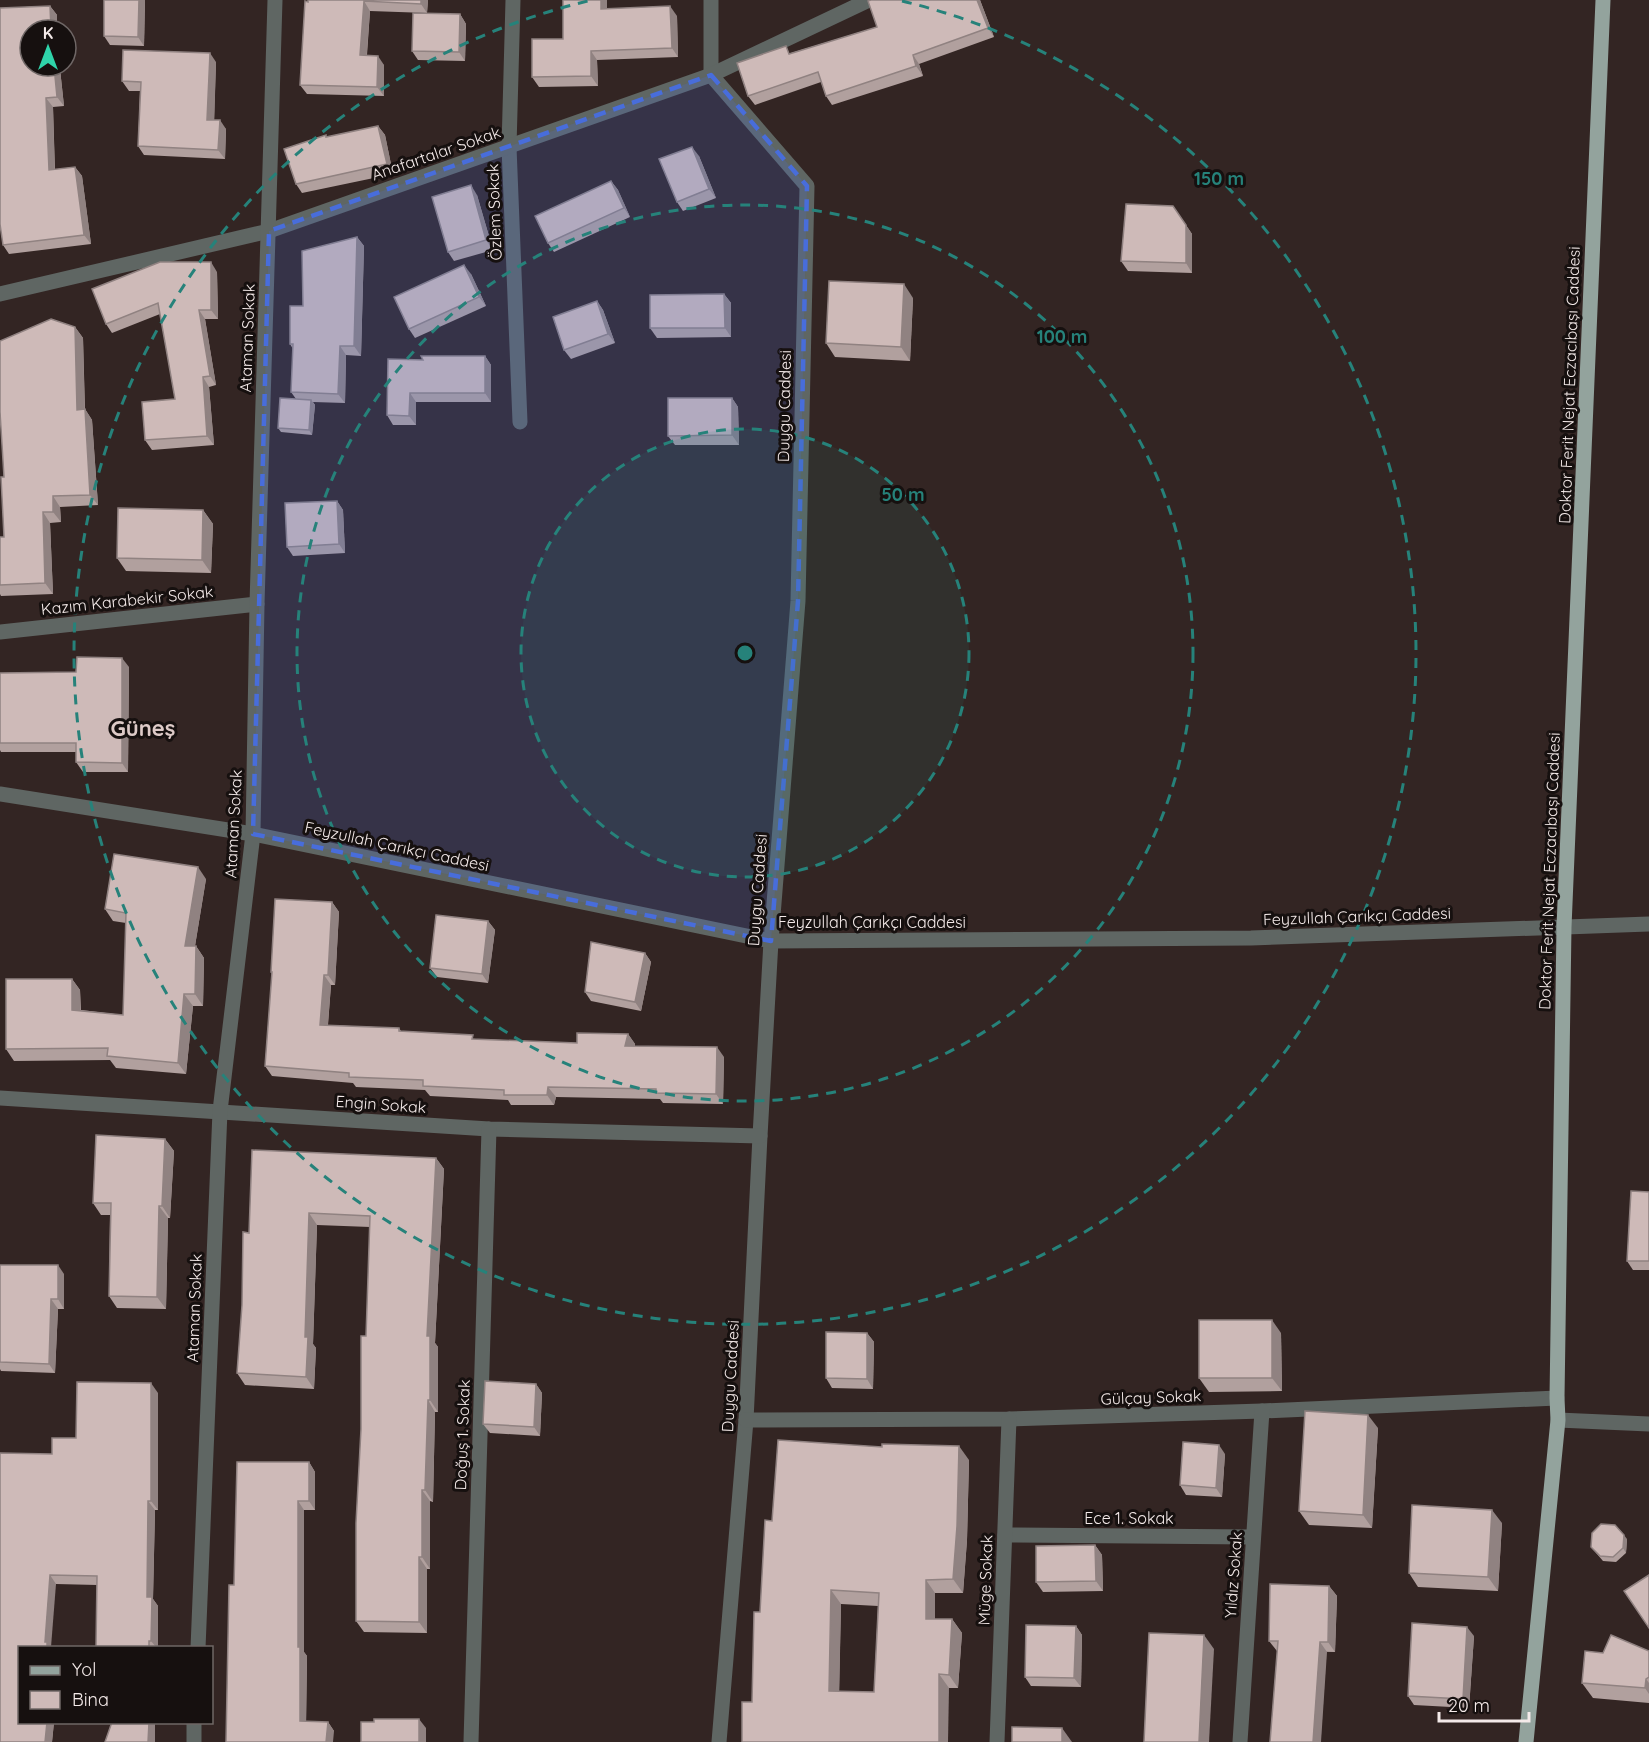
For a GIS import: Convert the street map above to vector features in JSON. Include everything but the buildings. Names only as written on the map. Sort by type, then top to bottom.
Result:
[{"type":"main road","name":"Doktor Ferit Nejat Eczacıbaşı Caddesi","points":[[1526,1742],[1558,1420],[1564,927],[1603,0]]},
{"type":"street","name":"Ataman Sokak","points":[[198,1646],[220,1111],[253,834],[257,604],[275,0]]},
{"type":"street","name":"Özlem Sokak","points":[[513,0],[509,147],[520,422]]},
{"type":"street","points":[[711,0],[711,75]]},
{"type":"street","name":"Anafartalar Sokak","points":[[0,294],[269,231],[711,75],[869,0]]},
{"type":"street","name":"Duygu Caddesi","points":[[711,75],[807,186],[798,601],[771,941],[746,1420],[719,1742]]},
{"type":"street","name":"Kazım Karabekir Sokak","points":[[0,632],[257,604]]},
{"type":"street","name":"Feyzullah Çarıkçı Caddesi","points":[[0,794],[253,834],[771,941],[1251,938],[1649,924]]},
{"type":"street","name":"Engin Sokak","points":[[0,1098],[489,1129],[760,1136]]},
{"type":"street","name":"Doğuş 1. Sokak","points":[[471,1742],[489,1129]]},
{"type":"street","name":"Gülçay Sokak","points":[[746,1420],[1009,1419],[1557,1398]]},
{"type":"street","name":"Yıldız Sokak","points":[[1240,1742],[1262,1411]]},
{"type":"street","name":"Müge Sokak","points":[[997,1742],[1009,1419]]},
{"type":"street","points":[[1558,1420],[1649,1424]]},
{"type":"street","name":"Ece 1. Sokak","points":[[1005,1535],[1253,1537]]},
{"type":"street","points":[[194,1724],[194,1742]]},
{"type":"highlighted area","points":[[711,75],[807,186],[798,601],[771,941],[253,834],[269,231]]},
{"type":"district","name":"Güneş","points":[[143,728]]}]
